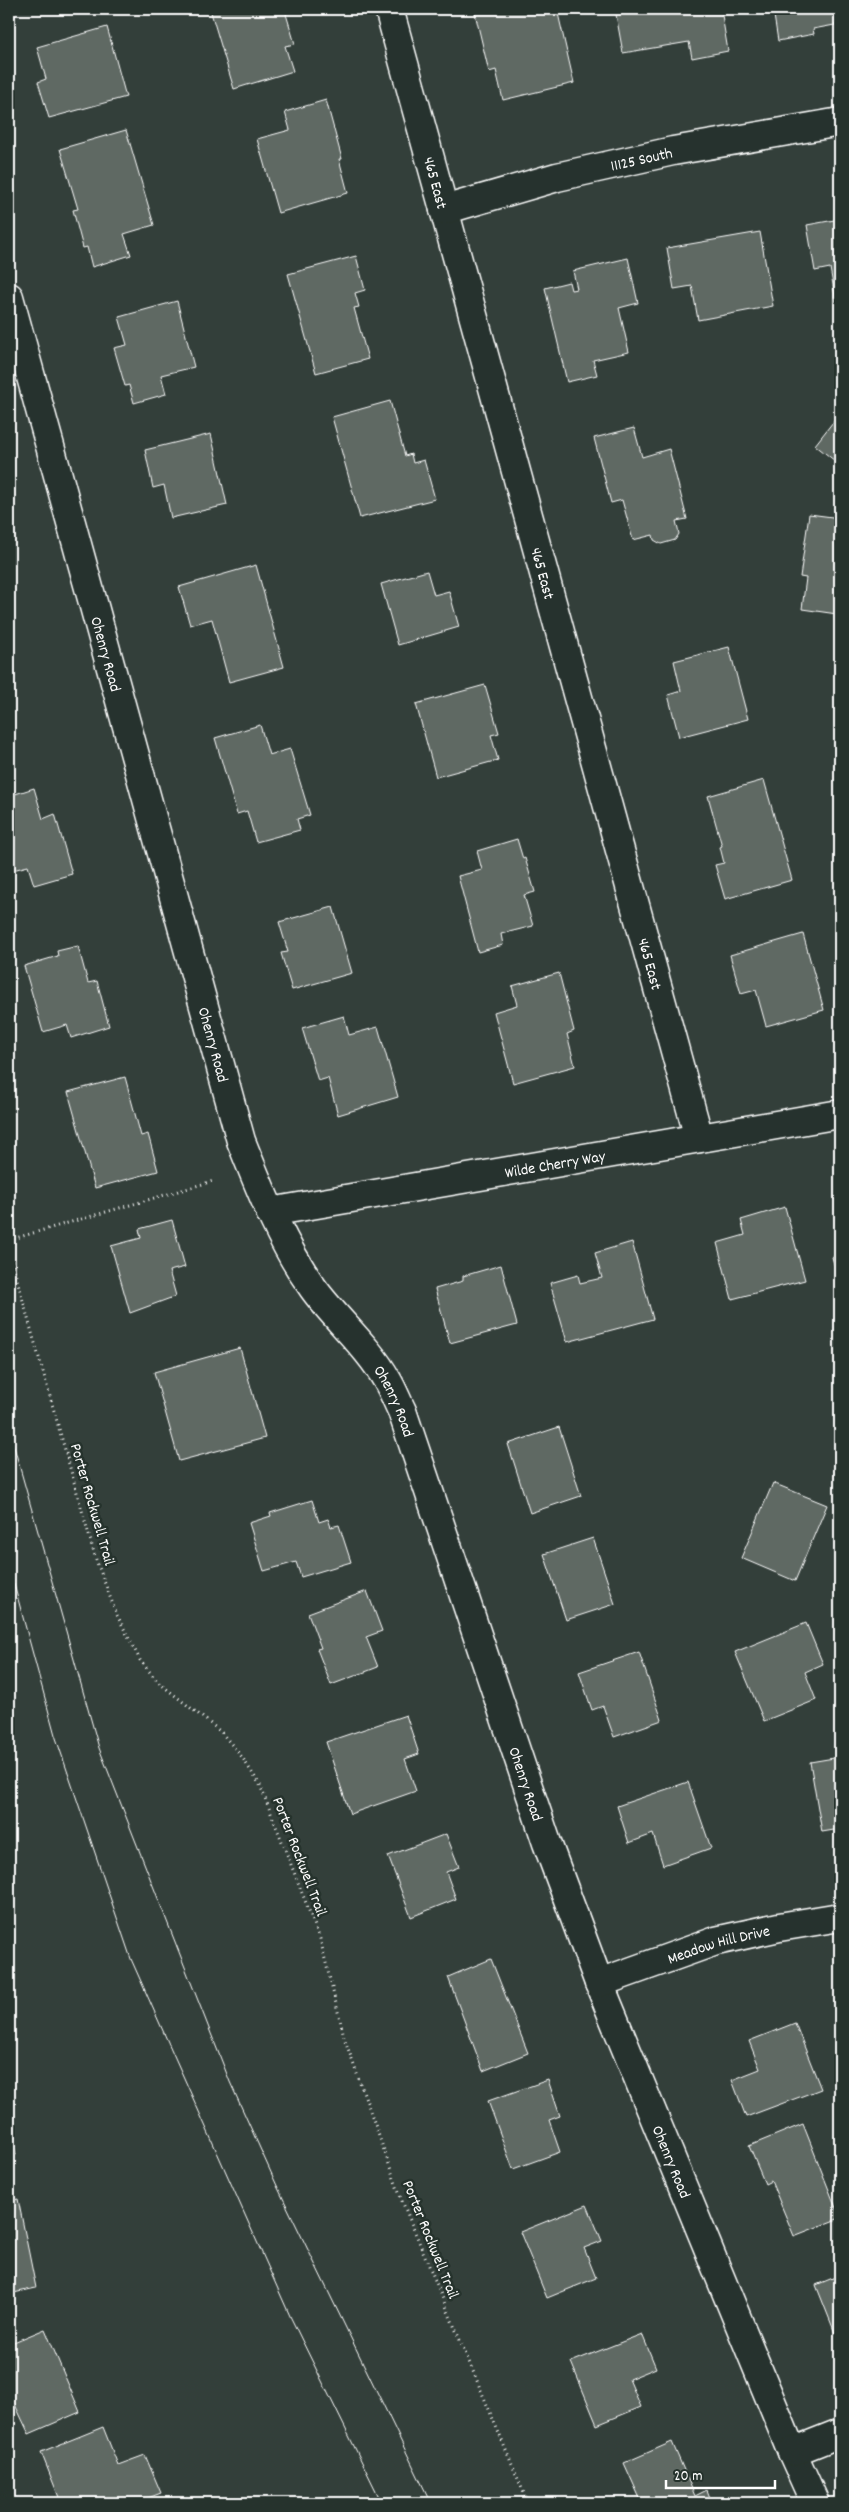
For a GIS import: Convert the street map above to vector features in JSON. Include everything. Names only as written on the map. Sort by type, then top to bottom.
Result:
[{"type":"street","name":"465 East","points":[[389,9],[699,1138]]},
{"type":"street","name":"11125 South","points":[[444,210],[557,177],[674,151],[840,122]]},
{"type":"street","name":"Ohenry Road","points":[[9,298],[230,1107],[241,1140],[270,1212],[312,1287],[336,1318],[368,1353],[387,1380],[402,1411],[534,1807],[600,1983],[792,2452],[816,2503]]},
{"type":"street","name":"Wilde Cherry Way","points":[[270,1212],[840,1114]]},
{"type":"street","name":"Meadow Hill Drive","points":[[600,1983],[716,1941],[779,1927],[840,1917]]},
{"type":"street","points":[[792,2452],[840,2433]]},
{"type":"path","points":[[9,1240],[213,1181]]},
{"type":"path","name":"Porter Rockwell Trail","points":[[9,1251],[94,1551],[118,1615],[140,1660],[158,1682],[221,1732],[242,1757],[260,1785],[320,1939],[346,2040],[402,2201],[528,2503]]},
{"type":"building","points":[[210,9],[291,9],[292,12],[286,14],[295,44],[285,46],[293,71],[234,89]]},
{"type":"building","points":[[474,9],[557,9],[574,83],[503,100],[496,70],[489,72]]},
{"type":"building","points":[[615,9],[721,9],[728,51],[692,58],[689,42],[623,53]]},
{"type":"building","points":[[773,9],[840,9],[840,24],[813,29],[814,34],[778,41]]},
{"type":"building","points":[[107,27],[126,97],[49,118],[38,82],[46,79],[37,47]]},
{"type":"building","points":[[326,100],[342,159],[339,159],[348,193],[278,213],[257,139],[290,130],[285,112]]},
{"type":"building","points":[[126,130],[154,225],[124,234],[131,255],[92,267],[87,247],[83,248],[73,210],[78,209],[60,149]]},
{"type":"building","points":[[840,219],[840,301],[836,302],[830,268],[815,271],[807,225]]},
{"type":"building","points":[[760,232],[773,306],[698,320],[692,286],[674,289],[667,248]]},
{"type":"building","points":[[356,256],[365,290],[355,293],[359,307],[354,308],[368,359],[316,373],[288,274]]},
{"type":"building","points":[[628,258],[638,303],[619,308],[629,352],[593,360],[597,375],[567,382],[545,288],[569,282],[571,290],[577,289],[573,271]]},
{"type":"building","points":[[177,301],[194,367],[161,375],[166,394],[134,403],[129,385],[125,386],[114,348],[127,345],[119,317]]},
{"type":"building","points":[[390,401],[405,456],[411,454],[413,463],[424,460],[435,499],[360,518],[332,417]]},
{"type":"building","points":[[840,413],[840,465],[815,445]]},
{"type":"building","points":[[634,428],[642,457],[669,449],[687,519],[676,521],[679,534],[675,540],[661,544],[654,540],[653,535],[633,540],[622,500],[611,503],[594,438]]},
{"type":"building","points":[[211,434],[227,505],[171,518],[164,485],[153,488],[145,450]]},
{"type":"building","points":[[809,514],[840,518],[840,625],[837,614],[802,609],[806,578],[800,577]]},
{"type":"building","points":[[256,565],[284,667],[229,682],[212,619],[190,625],[179,587]]},
{"type":"building","points":[[427,571],[434,595],[449,591],[459,627],[398,645],[381,584]]},
{"type":"building","points":[[729,647],[748,719],[679,737],[668,695],[681,691],[674,661]]},
{"type":"building","points":[[485,685],[499,733],[491,735],[498,760],[436,777],[416,704]]},
{"type":"building","points":[[260,725],[269,755],[290,749],[310,815],[297,819],[300,830],[256,842],[247,811],[237,814],[215,738]]},
{"type":"building","points":[[764,780],[792,880],[725,899],[715,865],[724,863],[720,847],[722,846],[708,796]]},
{"type":"building","points":[[34,788],[43,819],[55,814],[72,874],[34,885],[28,866],[9,871],[9,796]]},
{"type":"building","points":[[517,839],[535,892],[524,895],[533,926],[501,934],[503,945],[478,952],[458,876],[482,870],[477,851]]},
{"type":"building","points":[[333,907],[352,973],[292,990],[281,953],[288,952],[279,922]]},
{"type":"building","points":[[803,934],[824,1010],[766,1026],[756,990],[741,994],[730,955]]},
{"type":"building","points":[[78,946],[88,983],[97,981],[109,1026],[71,1038],[67,1025],[43,1032],[24,966],[58,956],[57,951]]},
{"type":"building","points":[[559,973],[574,1031],[567,1034],[575,1066],[513,1083],[494,1012],[517,1005],[512,986]]},
{"type":"building","points":[[344,1016],[349,1035],[378,1027],[398,1097],[338,1115],[328,1078],[318,1081],[302,1028]]},
{"type":"building","points":[[125,1077],[141,1136],[148,1134],[158,1171],[95,1188],[68,1092]]},
{"type":"building","points":[[785,1207],[805,1280],[732,1299],[717,1243],[745,1235],[741,1220]]},
{"type":"building","points":[[172,1220],[185,1267],[169,1271],[176,1296],[130,1313],[111,1246],[141,1238],[139,1229]]},
{"type":"building","points":[[632,1242],[653,1319],[567,1342],[550,1283],[578,1275],[580,1283],[602,1278],[595,1253]]},
{"type":"building","points":[[840,1254],[840,1284],[832,1257]]},
{"type":"building","points":[[501,1265],[517,1325],[450,1343],[435,1289],[463,1281],[463,1276]]},
{"type":"building","points":[[240,1348],[265,1438],[179,1461],[154,1372]]},
{"type":"building","points":[[559,1427],[581,1496],[530,1513],[508,1444]]},
{"type":"building","points":[[773,1483],[827,1505],[795,1581],[741,1558]]},
{"type":"building","points":[[312,1500],[319,1522],[328,1519],[331,1527],[339,1525],[351,1562],[301,1577],[296,1562],[264,1571],[249,1523],[271,1516],[270,1513]]},
{"type":"building","points":[[593,1538],[615,1604],[566,1620],[544,1554]]},
{"type":"building","points":[[367,1591],[382,1631],[366,1637],[378,1667],[331,1685],[317,1649],[321,1648],[308,1613]]},
{"type":"building","points":[[806,1623],[823,1664],[805,1672],[816,1700],[764,1721],[735,1652]]},
{"type":"building","points":[[639,1652],[662,1720],[614,1737],[603,1706],[592,1710],[579,1672]]},
{"type":"building","points":[[406,1715],[419,1754],[405,1759],[416,1791],[350,1814],[326,1742]]},
{"type":"building","points":[[840,1757],[840,1829],[822,1832],[810,1762]]},
{"type":"building","points":[[688,1782],[711,1848],[663,1865],[653,1834],[629,1843],[617,1806]]},
{"type":"building","points":[[446,1834],[459,1867],[446,1872],[456,1899],[411,1917],[388,1856]]},
{"type":"building","points":[[491,1959],[528,2053],[483,2071],[448,1977]]},
{"type":"building","points":[[795,2023],[821,2089],[746,2117],[732,2080],[760,2069],[749,2041]]},
{"type":"building","points":[[548,2080],[560,2116],[549,2120],[560,2152],[513,2169],[488,2101]]},
{"type":"building","points":[[9,2122],[16,2155],[9,2157]]},
{"type":"building","points":[[803,2124],[840,2218],[794,2236],[771,2181],[765,2184],[749,2146]]},
{"type":"building","points":[[18,2199],[36,2288],[9,2294],[9,2201]]},
{"type":"building","points":[[587,2205],[602,2241],[584,2248],[596,2278],[547,2298],[520,2232]]},
{"type":"building","points":[[840,2275],[840,2331],[835,2333],[816,2285]]},
{"type":"building","points":[[45,2329],[80,2412],[29,2434],[9,2392],[9,2344]]},
{"type":"building","points":[[642,2334],[656,2368],[629,2379],[641,2407],[597,2425],[571,2362]]},
{"type":"building","points":[[103,2427],[118,2465],[145,2455],[161,2493],[135,2503],[53,2503],[60,2500],[41,2452]]},
{"type":"building","points":[[672,2442],[695,2496],[707,2490],[712,2503],[642,2503],[624,2463]]},
{"type":"tram line","points":[[9,1429],[99,1748],[230,2082],[278,2188],[431,2503]]},
{"type":"tram line","points":[[9,1566],[55,1735],[131,1959],[290,2316],[382,2503]]}]
